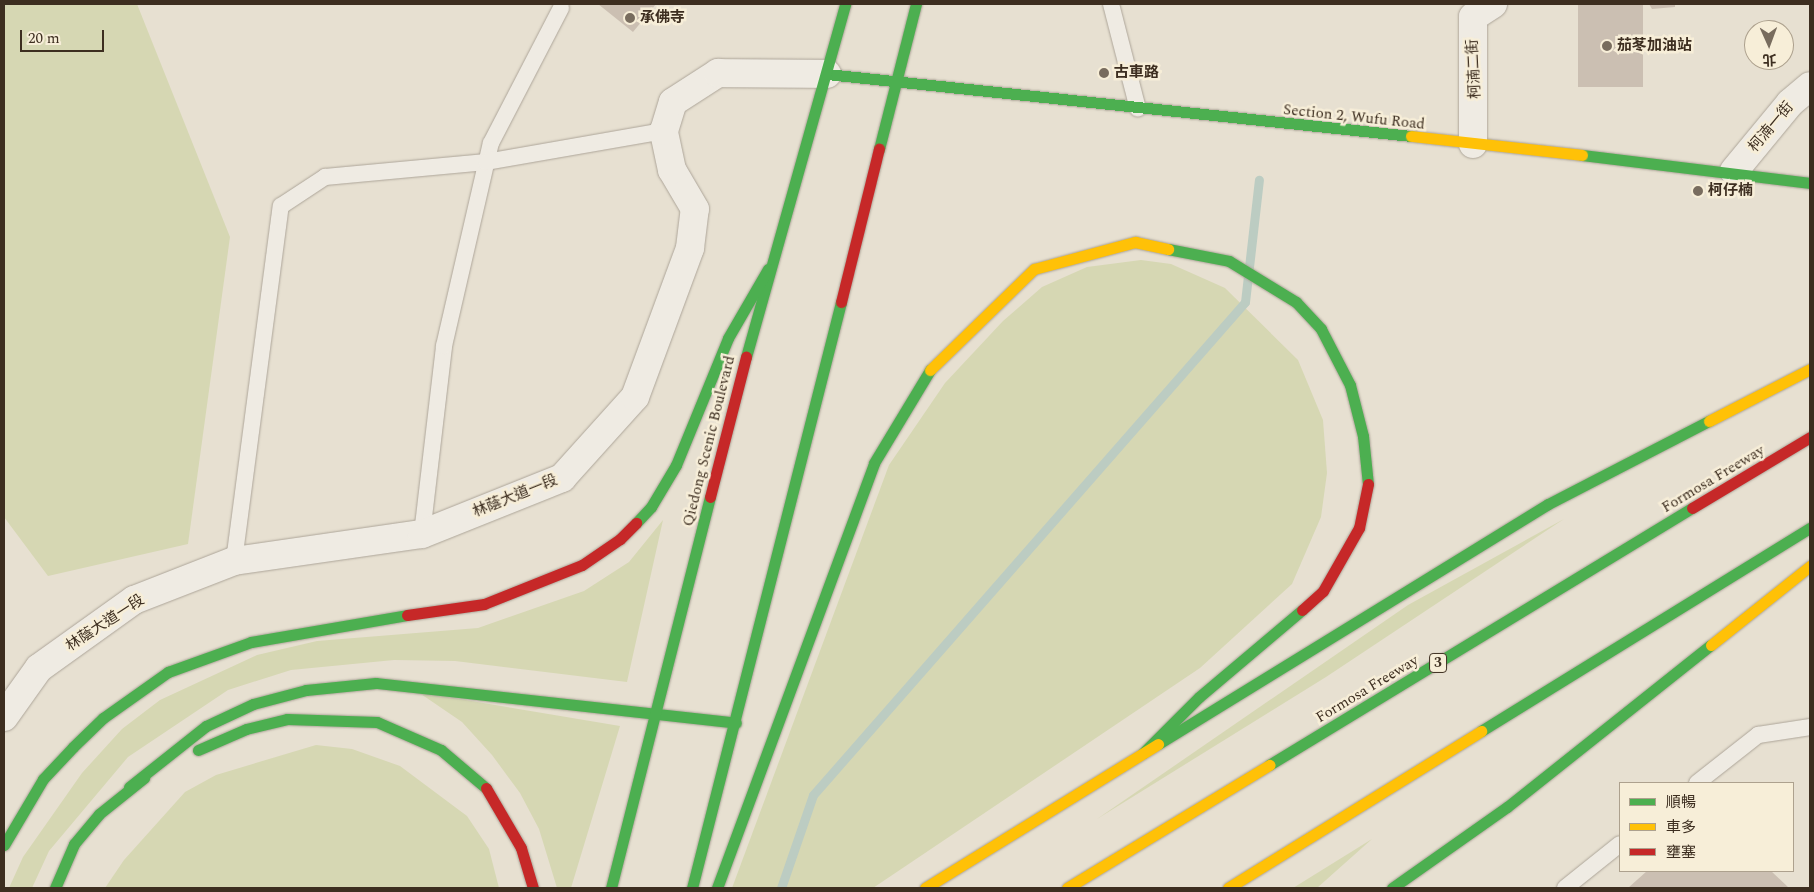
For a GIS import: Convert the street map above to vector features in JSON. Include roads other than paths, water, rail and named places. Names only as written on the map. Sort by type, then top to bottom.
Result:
[{"type":"main road","name":"Qiedong Scenic Boulevard","points":[[611,888],[768,269],[827,74],[845,4]]},
{"type":"main road","points":[[692,888],[736,723],[916,4]]},
{"type":"main road","name":"Section 2, Wufu Road","points":[[827,74],[895,84],[1138,110],[1734,171],[1810,183]]},
{"type":"main road","points":[[717,888],[874,463],[933,366],[1034,269],[1135,242],[1229,261],[1296,302],[1321,329],[1350,384],[1367,459],[1367,506],[1350,548],[1323,591],[1267,644],[1199,697],[1143,752]]},
{"type":"main road","points":[[4,845],[43,779],[73,747],[103,718],[168,672],[251,642],[297,632],[484,604],[582,565],[620,540],[651,507],[676,465],[728,338],[768,269]]},
{"type":"main road","points":[[925,888],[1548,504],[1810,368]]},
{"type":"main road","name":"Formosa Freeway","points":[[1067,888],[1810,437]]},
{"type":"main road","points":[[1228,888],[1810,528]]},
{"type":"main road","points":[[1392,888],[1507,807],[1810,566]]},
{"type":"main road","points":[[54,888],[74,844],[128,787],[206,726],[253,704],[306,690],[376,682],[656,712],[736,723]]},
{"type":"main road","points":[[128,787],[208,746],[266,723],[316,717],[378,722],[441,750],[490,791],[521,848],[534,888]]},
{"type":"street","name":"柯湳二街","points":[[1473,144],[1473,17],[1493,4]]},
{"type":"street","name":"林蔭大道一段","points":[[4,717],[38,668],[134,600],[234,561],[422,534],[562,478],[635,397],[690,248],[695,209],[672,170],[664,131],[673,102],[718,72],[827,74]]},
{"type":"street","name":"柯湳一街","points":[[1734,171],[1790,103],[1810,86]]},
{"type":"lane","points":[[1112,4],[1138,110]]},
{"type":"lane","points":[[422,534],[444,346],[491,143],[561,8]]},
{"type":"lane","points":[[234,561],[281,206],[325,177],[486,162],[664,131]]},
{"type":"lane","points":[[1698,782],[1758,735],[1810,727]]},
{"type":"lane","points":[[1565,888],[1619,845]]},
{"type":"waterway","points":[[781,888],[813,795],[1245,302],[1259,180]]},
{"type":"place","name":"承佛寺","points":[[630,18]]},
{"type":"place","name":"茄苳加油站","points":[[1607,46]]},
{"type":"place","name":"古車路","points":[[1104,73]]},
{"type":"place","name":"柯仔楠","points":[[1698,191]]}]
